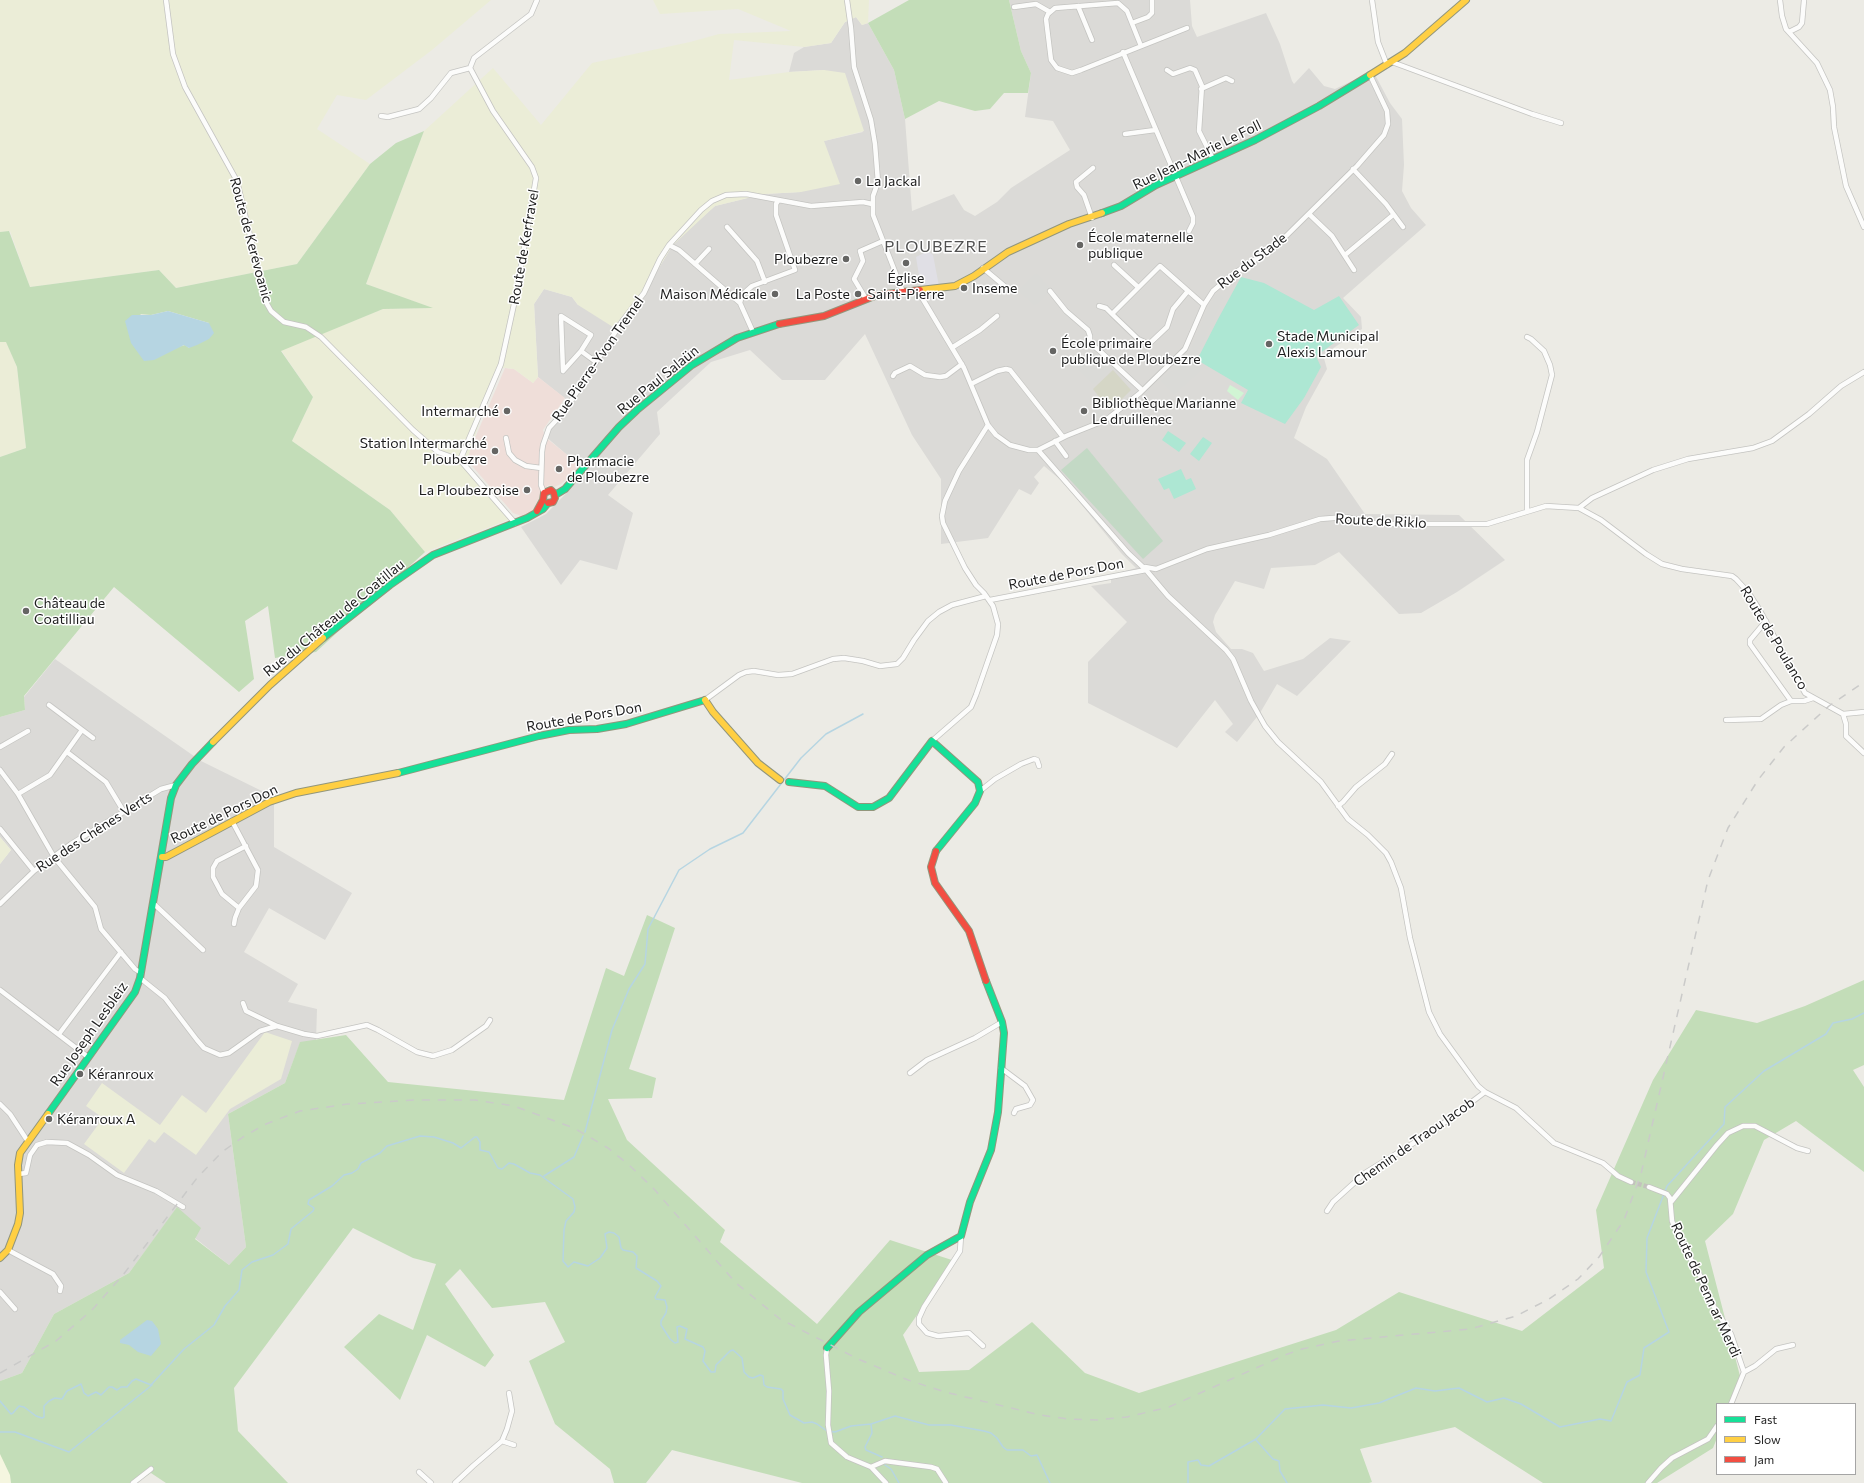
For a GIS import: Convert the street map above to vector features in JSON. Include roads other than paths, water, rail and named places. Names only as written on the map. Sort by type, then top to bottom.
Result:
[{"type":"main road","name":"Rue Jean-Marie Le Foll","points":[[918,291],[955,286],[972,277],[1008,252],[1069,224],[1092,218],[1121,206],[1156,185],[1255,140],[1390,64],[1415,46],[1466,0]]},
{"type":"main road","name":"Rue Paul Salaün","points":[[550,492],[570,482],[619,427],[692,365],[737,338],[772,325],[824,316],[877,295],[918,291]]},
{"type":"main road","points":[[545,502],[554,500],[550,492]]},
{"type":"main road","points":[[516,523],[537,512],[545,502],[550,492]]},
{"type":"main road","name":"Rue du Château de Coatillau","points":[[176,785],[192,764],[258,696],[310,648],[390,585],[428,559],[446,549],[516,523]]},
{"type":"main road","points":[[705,700],[758,763],[780,780]]},
{"type":"main road","name":"Route de Pors Don","points":[[162,857],[269,802],[296,793],[386,776],[539,736],[569,730],[597,729],[626,724],[705,700]]},
{"type":"main road","points":[[789,782],[825,786],[858,807],[873,807],[889,798],[932,742],[972,775],[980,786],[979,796],[967,814],[937,849],[931,866],[932,875],[935,883],[969,931],[988,987],[1002,1022],[1004,1033],[998,1112],[991,1150],[970,1202],[961,1236],[927,1255],[859,1312],[827,1348]]},
{"type":"main road","name":"Rue Joseph Lesbleiz","points":[[1,1257],[8,1250],[15,1235],[19,1218],[18,1174],[20,1152],[125,1008],[135,992],[140,976],[154,903],[171,798],[176,785]]},
{"type":"street","name":"Route de Kerévoanic","points":[[166,0],[173,54],[185,86],[237,181],[263,290],[267,304],[271,311],[284,322],[306,327],[321,337],[413,430],[438,452],[460,460],[516,523]]},
{"type":"street","points":[[381,116],[394,116],[419,109],[431,98],[451,73],[470,68],[474,58],[530,14],[537,0]]},
{"type":"street","points":[[846,0],[851,28],[854,67],[871,120],[875,144],[878,182],[872,204],[873,215],[903,292]]},
{"type":"street","points":[[1132,23],[1150,15],[1153,11],[1152,0]]},
{"type":"street","points":[[1372,0],[1378,42],[1390,64],[1561,123]]},
{"type":"street","points":[[1780,0],[1782,16],[1789,32],[1817,63],[1830,90],[1837,143],[1846,186],[1864,227]]},
{"type":"street","points":[[1789,32],[1795,30],[1802,23],[1804,0]]},
{"type":"street","points":[[1141,46],[1127,11],[1122,5],[1114,2],[1055,8],[1050,12],[1046,19],[1049,54],[1053,64],[1062,70],[1072,72],[1081,70],[1123,52],[1141,46],[1187,28]]},
{"type":"street","points":[[1014,7],[1036,4],[1050,12]]},
{"type":"street","points":[[1078,6],[1092,40]]},
{"type":"street","points":[[1123,52],[1192,217],[1193,223],[1190,231]]},
{"type":"street","name":"Route de Kerfravel","points":[[460,460],[501,364],[516,295],[536,178],[532,167],[493,111],[470,68]]},
{"type":"street","points":[[1166,70],[1173,74],[1194,68],[1201,89],[1199,131],[1213,159]]},
{"type":"street","name":"Rue du Stade","points":[[1038,450],[1055,441],[1110,419],[1185,349],[1204,305],[1213,291],[1221,283],[1273,249],[1354,169],[1384,135],[1388,124],[1387,110],[1370,75]]},
{"type":"street","points":[[1201,89],[1226,78],[1232,81]]},
{"type":"street","points":[[1125,134],[1155,130]]},
{"type":"street","points":[[1092,168],[1076,182],[1077,187],[1084,195],[1092,218]]},
{"type":"street","points":[[1354,169],[1402,227]]},
{"type":"street","name":"Rue Pierre-Yvon Tremel","points":[[550,492],[542,478],[543,445],[549,428],[564,412],[623,320],[644,293],[660,259],[690,220],[712,201],[726,195],[746,194],[811,206],[863,202],[872,204]]},
{"type":"street","points":[[740,303],[741,297],[746,291],[795,270],[776,215],[776,204],[778,201]]},
{"type":"street","points":[[1309,214],[1332,236],[1354,270]]},
{"type":"street","points":[[1345,255],[1393,215]]},
{"type":"street","points":[[727,227],[757,261],[765,282]]},
{"type":"street","points":[[866,299],[854,279],[863,261],[860,251],[883,241]]},
{"type":"street","points":[[670,245],[695,264],[740,303],[753,332]]},
{"type":"street","points":[[695,264],[709,249]]},
{"type":"street","points":[[1114,265],[1138,287]]},
{"type":"street","points":[[1112,314],[1160,266],[1204,305]]},
{"type":"street","points":[[983,268],[1008,289]]},
{"type":"street","points":[[918,291],[962,364],[988,426],[996,435],[1015,447],[1038,450],[1087,504],[1112,535],[1142,565],[1178,606],[1226,650],[1236,665],[1251,701],[1264,726],[1278,742],[1321,782],[1348,819],[1378,844],[1391,862],[1401,888],[1410,938],[1428,1012],[1440,1034],[1478,1086],[1485,1092],[1516,1108],[1554,1143],[1603,1162],[1618,1176],[1630,1182]]},
{"type":"street","points":[[1050,291],[1066,311],[1088,330],[1090,343],[1142,390]]},
{"type":"street","points":[[1099,306],[1106,308],[1138,339],[1149,344],[1166,327],[1172,309],[1188,291]]},
{"type":"street","points":[[561,316],[591,334],[581,351],[564,371],[561,316]]},
{"type":"street","points":[[953,347],[980,330],[997,316]]},
{"type":"street","points":[[1527,337],[1532,339],[1544,351],[1552,370],[1537,432],[1527,460],[1527,511]]},
{"type":"street","points":[[581,351],[596,362]]},
{"type":"street","points":[[893,376],[895,373],[910,366],[925,375],[940,378],[946,376],[962,364]]},
{"type":"street","points":[[971,384],[997,371],[1006,369],[1010,370],[1063,438]]},
{"type":"street","points":[[1579,508],[1592,498],[1653,470],[1688,459],[1753,448],[1772,441],[1809,414],[1841,386],[1864,372]]},
{"type":"street","points":[[932,742],[971,707],[998,635],[997,616],[990,600],[976,585],[965,568],[943,523],[942,516],[945,501],[959,471],[988,426]]},
{"type":"street","points":[[506,438],[509,453],[515,460],[526,466],[542,468]]},
{"type":"street","points":[[1055,441],[1066,456]]},
{"type":"street","name":"Route de Riklo","points":[[1142,565],[1156,569],[1207,549],[1269,535],[1320,519],[1346,517],[1372,523],[1474,524],[1495,522],[1546,506],[1579,508]]},
{"type":"street","name":"Route de Poulanco","points":[[1579,508],[1601,520],[1646,554],[1662,564],[1682,569],[1732,576],[1748,592],[1806,693],[1843,714]]},
{"type":"street","name":"Route de Pors Don","points":[[990,600],[1146,570]]},
{"type":"street","name":"Route de Pors Don","points":[[705,700],[739,675],[746,672],[754,671],[778,675],[792,674],[829,660],[844,658],[880,666],[897,664],[903,658],[928,621],[939,612],[952,605],[986,596]]},
{"type":"street","points":[[1766,621],[1750,640],[1750,644],[1792,701]]},
{"type":"street","points":[[1726,720],[1760,719],[1777,707],[1792,701],[1804,701],[1813,698]]},
{"type":"street","points":[[49,704],[92,738]]},
{"type":"street","points":[[1864,712],[1843,714],[1846,724],[1846,736],[1864,753]]},
{"type":"street","points":[[18,794],[50,775],[82,730]]},
{"type":"street","points":[[0,747],[28,731]]},
{"type":"street","points":[[67,752],[106,782],[124,812]]},
{"type":"street","points":[[1338,806],[1344,802],[1356,787],[1385,764],[1392,754]]},
{"type":"street","points":[[980,791],[994,779],[1021,764],[1034,759],[1037,760],[1039,766]]},
{"type":"street","points":[[0,770],[18,794],[54,857],[95,907],[101,929],[140,976],[164,998],[204,1048],[217,1055],[224,1055],[260,1031],[277,1026]]},
{"type":"street","points":[[780,780],[789,782]]},
{"type":"street","name":"Rue des Chênes Verts","points":[[0,904],[34,871],[71,844],[163,787],[176,785]]},
{"type":"street","points":[[232,821],[256,862],[258,870],[256,886],[239,908],[234,918],[234,924]]},
{"type":"street","points":[[0,829],[34,871]]},
{"type":"street","points":[[239,908],[222,894],[212,877],[213,868],[218,862],[246,846]]},
{"type":"street","points":[[154,903],[203,950]]},
{"type":"street","points":[[59,1034],[120,952]]},
{"type":"street","points":[[0,990],[88,1057]]},
{"type":"street","points":[[243,1002],[246,1011],[277,1026],[304,1034],[317,1036],[367,1025],[417,1052],[432,1056],[452,1050],[486,1026],[490,1020]]},
{"type":"street","points":[[910,1073],[928,1060],[975,1038],[1002,1022]]},
{"type":"street","points":[[1001,1068],[1025,1086],[1033,1100],[1030,1105],[1016,1109],[1014,1113]]},
{"type":"street","name":"Chemin de Traou Jacob","points":[[1327,1211],[1333,1202],[1365,1174],[1433,1131],[1485,1092]]},
{"type":"street","points":[[0,1104],[10,1114],[28,1140]]},
{"type":"street","points":[[1649,1188],[1659,1190],[1671,1200],[1717,1144],[1728,1134],[1743,1126],[1755,1126],[1797,1148],[1808,1151]]},
{"type":"street","points":[[18,1174],[26,1173],[30,1155],[37,1145],[47,1142],[67,1143],[89,1155],[117,1176],[156,1191],[183,1207]]},
{"type":"street","name":"Route de Penn ar Merdi","points":[[1671,1200],[1672,1221],[1680,1240],[1701,1277],[1706,1294],[1730,1334],[1744,1372],[1731,1403]]},
{"type":"street","points":[[961,1236],[960,1251],[924,1307],[919,1318],[919,1324],[927,1333],[938,1336],[969,1333],[983,1346]]},
{"type":"street","points":[[8,1250],[52,1274],[61,1286],[60,1291]]},
{"type":"street","points":[[0,1292],[15,1309]]},
{"type":"street","points":[[1744,1372],[1755,1366],[1776,1349],[1793,1345]]},
{"type":"street","points":[[827,1348],[829,1435],[835,1448],[847,1457],[871,1467],[886,1483]]},
{"type":"street","points":[[455,1483],[502,1441],[512,1411],[509,1393]]},
{"type":"street","points":[[1648,1483],[1672,1458],[1708,1438],[1716,1427]]},
{"type":"street","points":[[502,1441],[514,1445]]},
{"type":"street","points":[[871,1467],[885,1461],[934,1468],[937,1469],[946,1483]]},
{"type":"street","points":[[133,1483],[151,1469]]},
{"type":"street","points":[[419,1472],[431,1483]]},
{"type":"water","points":[[168,311],[209,323],[214,333],[209,339],[197,345],[189,348],[184,345],[154,360],[144,361],[131,343],[125,321],[132,315],[151,315]]},
{"type":"water","points":[[147,1320],[152,1321],[158,1329],[161,1344],[151,1356],[138,1352],[129,1345],[120,1343],[120,1340]]},
{"type":"waterway","points":[[585,1132],[612,1030],[629,989],[645,964],[648,929],[679,870],[710,849],[743,833],[801,758],[826,734],[863,714]]},
{"type":"waterway","points":[[1188,1483],[1188,1462],[1198,1460],[1201,1465],[1209,1466],[1256,1439],[1285,1409],[1323,1405],[1351,1408],[1379,1403],[1416,1388],[1435,1391],[1459,1388],[1487,1402],[1504,1398],[1521,1404],[1560,1427],[1600,1419],[1611,1421],[1627,1382],[1640,1375],[1644,1348],[1669,1332],[1646,1272],[1647,1238],[1667,1186],[1724,1124],[1725,1107],[1764,1071],[1826,1034],[1833,1023],[1852,1019],[1864,1013]]},
{"type":"waterway","points":[[0,1401],[11,1414],[19,1406],[24,1407],[36,1416],[42,1418],[44,1417],[44,1406],[49,1401],[55,1398],[62,1399],[67,1391],[81,1384],[84,1393],[88,1396],[96,1392],[101,1395],[109,1387],[117,1390],[121,1387],[127,1387],[136,1379],[151,1385],[184,1349],[214,1325],[225,1306],[239,1290],[242,1270],[252,1262],[273,1255],[288,1244],[291,1229],[313,1211],[314,1208],[308,1204],[309,1200],[332,1186],[344,1175],[352,1173],[358,1169],[361,1163],[380,1153],[387,1146],[420,1136],[434,1137],[453,1143],[461,1148],[477,1137],[480,1142],[480,1150],[489,1152],[498,1168],[502,1169],[509,1163],[514,1164],[530,1173],[540,1175],[573,1199],[575,1207],[574,1212],[566,1221],[564,1230],[563,1261],[568,1267],[574,1262],[588,1266],[600,1258],[607,1248],[605,1234],[609,1232],[614,1233],[619,1237],[621,1248],[623,1250],[633,1252],[637,1256],[636,1268],[657,1281],[661,1286],[655,1297],[656,1299],[665,1300],[667,1307],[666,1313],[661,1321],[661,1325],[670,1339],[675,1343],[678,1342],[677,1327],[680,1326],[687,1329],[685,1339],[703,1347],[705,1351],[703,1361],[711,1372],[715,1372],[716,1365],[730,1351],[733,1350],[742,1358],[744,1372],[749,1377],[753,1378],[760,1375],[763,1376],[764,1385],[767,1387],[781,1389],[783,1391],[783,1399],[790,1415],[804,1423],[812,1422],[817,1424],[827,1431],[835,1432],[851,1426],[871,1424],[895,1416],[929,1425],[951,1425],[991,1433],[1007,1450],[1023,1450],[1031,1456],[1037,1455],[1050,1483]]},
{"type":"waterway","points":[[544,1176],[574,1157],[583,1136]]},
{"type":"waterway","points":[[0,1432],[15,1432],[69,1452],[152,1385]]},
{"type":"waterway","points":[[871,1424],[872,1433],[865,1447],[866,1450],[882,1457]]},
{"type":"waterway","points":[[1256,1440],[1273,1459],[1279,1461],[1280,1471],[1287,1483]]},
{"type":"waterway","points":[[885,1465],[891,1469],[899,1483]]},
{"type":"tunnel","points":[[1631,1182],[1649,1187]]},
{"type":"railway","points":[[0,1373],[56,1341],[92,1310],[123,1275],[197,1178],[222,1152],[243,1137],[266,1124],[300,1111],[348,1104],[414,1100],[475,1100],[514,1106],[574,1128],[608,1148],[629,1165],[654,1189],[736,1283],[780,1319],[858,1359],[908,1380],[945,1392],[1040,1415],[1068,1419],[1097,1420],[1127,1417],[1169,1407],[1285,1355],[1302,1349],[1339,1341],[1470,1329],[1516,1316],[1549,1299],[1578,1279],[1599,1257],[1624,1220],[1641,1174],[1708,880],[1728,828],[1758,780],[1784,747],[1829,706],[1864,682]]},
{"type":"place","name":"La Jackal","points":[[858,181]]},
{"type":"place","name":"École maternelle publique","points":[[1080,245]]},
{"type":"place","name":"Ploubezre","points":[[846,259]]},
{"type":"place","name":"Église Saint-Pierre","points":[[906,263]]},
{"type":"place","name":"Inseme","points":[[964,288]]},
{"type":"place","name":"Maison Médicale","points":[[775,294]]},
{"type":"place","name":"La Poste","points":[[858,294]]},
{"type":"place","name":"Stade Municipal Alexis Lamour","points":[[1269,344]]},
{"type":"place","name":"École primaire publique de Ploubezre","points":[[1053,351]]},
{"type":"place","name":"Intermarché","points":[[507,411]]},
{"type":"place","name":"Bibliothèque Marianne Le druillenec","points":[[1084,411]]},
{"type":"place","name":"Station Intermarché Ploubezre","points":[[495,451]]},
{"type":"place","name":"Pharmacie de Ploubezre","points":[[559,469]]},
{"type":"place","name":"La Ploubezroise","points":[[527,490]]},
{"type":"place","name":"Château de Coatilliau","points":[[26,611]]},
{"type":"place","name":"Kéranroux","points":[[80,1074]]},
{"type":"place","name":"Kéranroux A","points":[[49,1119]]},
{"type":"district","name":"PLOUBEZRE","points":[[936,247]]}]
